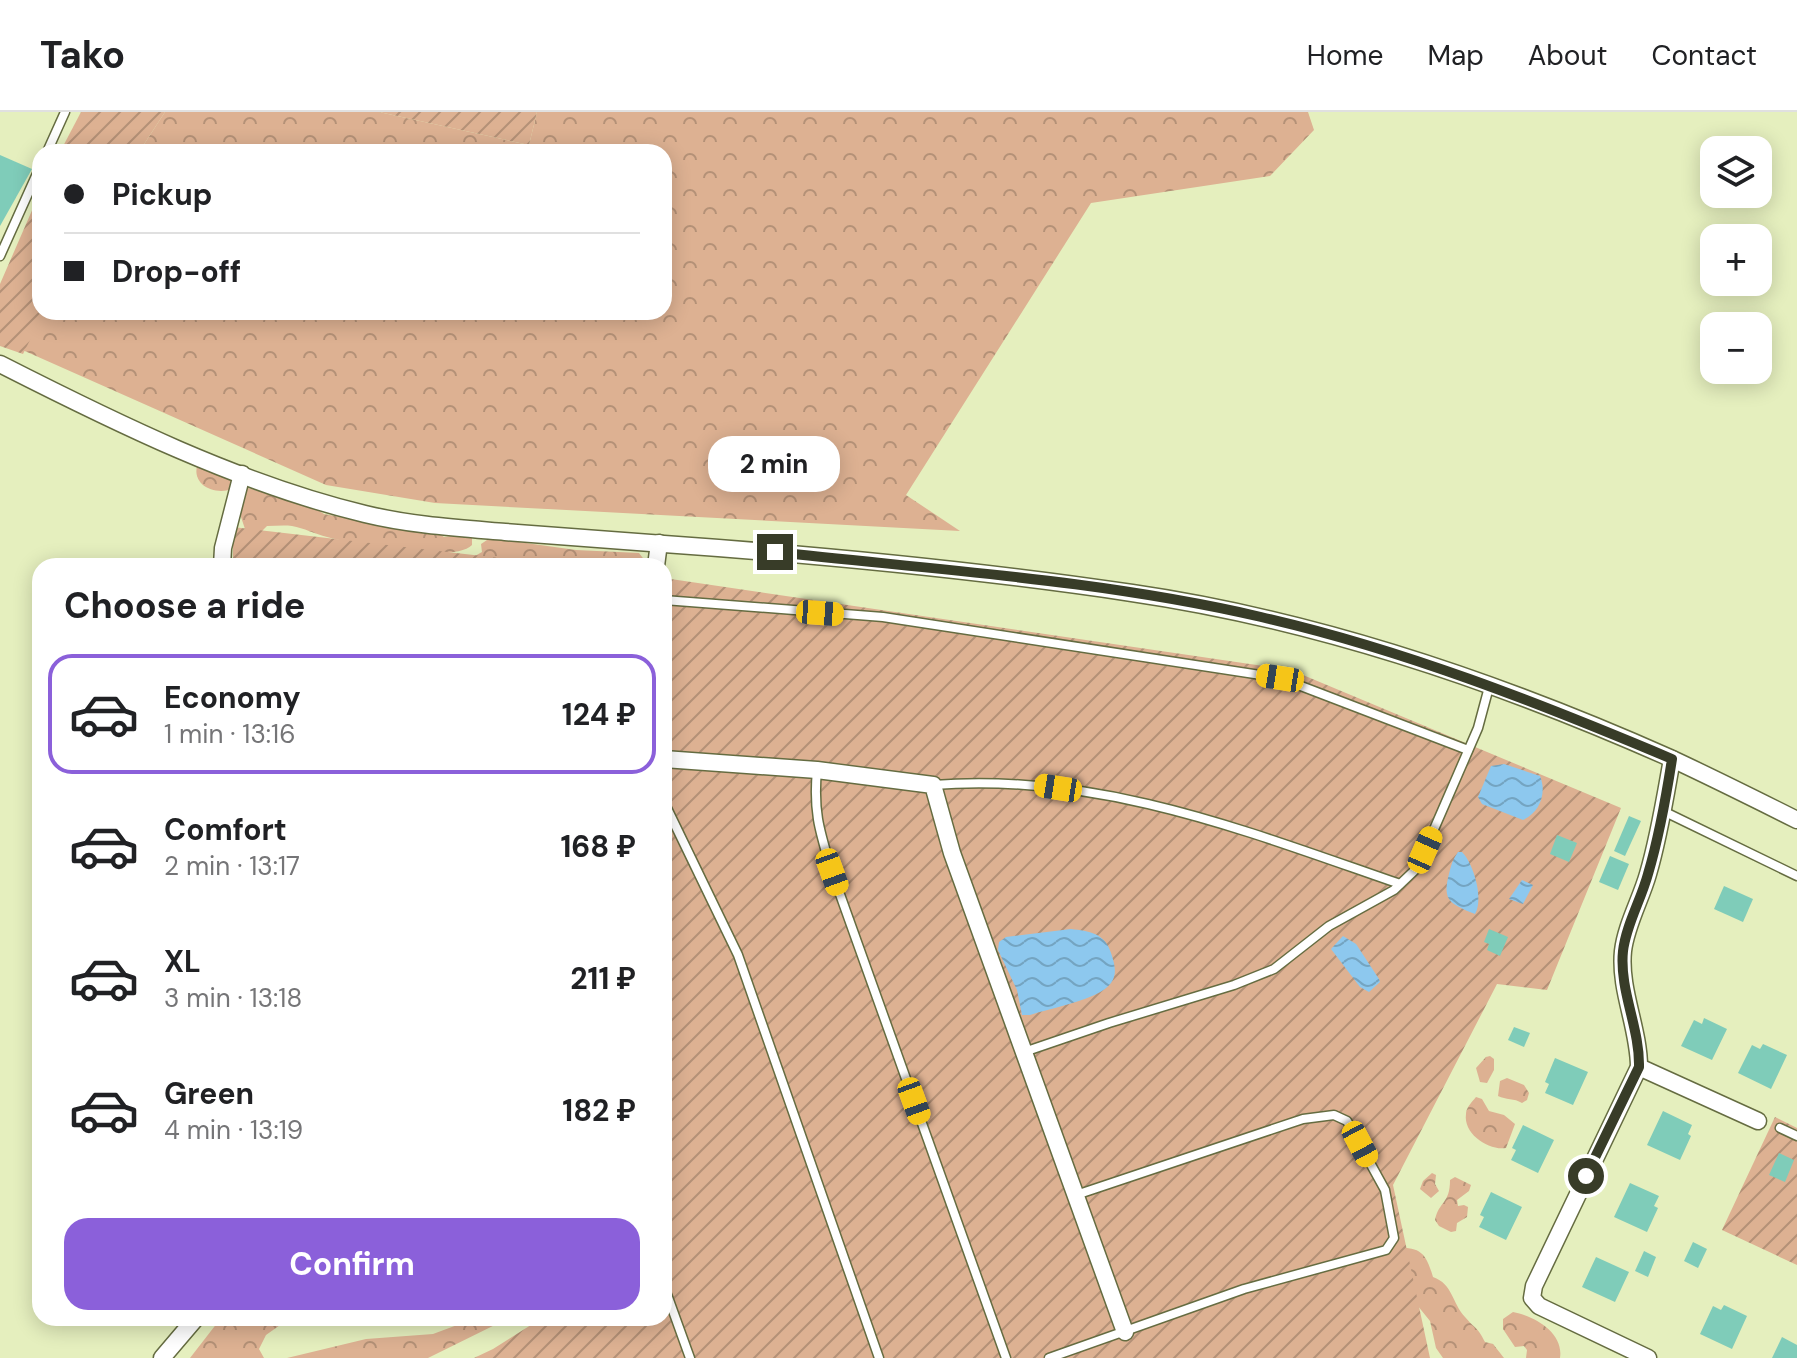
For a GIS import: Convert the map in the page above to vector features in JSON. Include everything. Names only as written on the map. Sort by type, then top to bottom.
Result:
[{"type":"street","points":[[0,364],[89,409],[242,474],[366,514],[453,528],[820,557],[1135,593],[1260,617],[1368,645],[1489,687],[1672,759],[1797,820]]},
{"type":"street","points":[[222,558],[242,474]]},
{"type":"street","points":[[657,558],[659,543]]},
{"type":"street","points":[[1648,1358],[1539,1306],[1532,1298],[1534,1286],[1639,1067],[1639,1047],[1624,981],[1623,950],[1648,875],[1672,759]]},
{"type":"street","points":[[672,760],[817,770],[933,785],[952,853],[1125,1332]]},
{"type":"street","points":[[1639,1067],[1758,1121]]},
{"type":"street","points":[[162,1358],[189,1326]]},
{"type":"lane","points":[[51,144],[65,112]]},
{"type":"lane","points":[[0,256],[32,185]]},
{"type":"lane","points":[[672,601],[883,617],[1280,678],[1468,750]]},
{"type":"lane","points":[[1024,1052],[1234,985],[1274,969],[1329,926],[1394,890],[1416,869],[1421,859],[1478,728],[1489,687]]},
{"type":"lane","points":[[817,770],[814,802],[832,872],[1006,1358]]},
{"type":"lane","points":[[933,785],[976,781],[1029,783],[1144,802],[1208,818],[1400,884]]},
{"type":"lane","points":[[1663,811],[1797,876]]},
{"type":"lane","points":[[672,819],[738,955],[879,1358]]},
{"type":"lane","points":[[1049,1358],[1244,1289],[1386,1250],[1394,1238],[1385,1190],[1347,1121],[1334,1115],[1303,1119],[1076,1195]]},
{"type":"lane","points":[[1780,1128],[1797,1136]]},
{"type":"lane","points":[[672,1308],[690,1358]]},
{"type":"green space","points":[[81,112],[165,112],[144,144],[64,144]]},
{"type":"green space","points":[[165,112],[379,112],[524,144],[144,144]]},
{"type":"green space","points":[[379,112],[537,112],[529,144]]},
{"type":"green space","points":[[537,112],[1308,112],[1314,130],[1270,176],[1091,203],[906,495],[960,531],[435,503],[326,485],[0,340],[0,305],[32,240],[32,320],[672,320],[672,144],[529,144]]},
{"type":"green space","points":[[32,210],[32,320],[40,320],[23,354],[0,346],[0,284]]},
{"type":"green space","points":[[205,465],[230,474],[234,488],[221,491],[202,484],[196,473],[197,466]]},
{"type":"green space","points":[[248,488],[290,498],[324,514],[389,526],[433,529],[444,537],[465,534],[472,538],[472,545],[445,553],[425,553],[358,544],[292,526],[267,526],[259,534],[245,529],[239,511],[242,493]]},
{"type":"green space","points":[[233,527],[500,558],[233,558]]},
{"type":"green space","points":[[490,538],[576,550],[639,553],[643,558],[475,558],[482,552],[481,544]]},
{"type":"green space","points":[[672,579],[1291,670],[1621,808],[1547,990],[1497,984],[1393,1185],[1430,1358],[474,1358],[529,1326],[672,1326]]},
{"type":"green space","points":[[1490,1056],[1494,1059],[1494,1070],[1487,1083],[1480,1082],[1476,1068]]},
{"type":"green space","points":[[1507,1078],[1524,1085],[1529,1093],[1527,1100],[1522,1103],[1498,1096],[1500,1081]]},
{"type":"green space","points":[[1476,1097],[1482,1099],[1489,1111],[1504,1115],[1515,1124],[1506,1148],[1485,1144],[1469,1128],[1466,1112]]},
{"type":"green space","points":[[1775,1117],[1797,1128],[1797,1265],[1722,1230]]},
{"type":"green space","points":[[1432,1173],[1436,1175],[1435,1184],[1439,1191],[1431,1198],[1420,1189]]},
{"type":"green space","points":[[1455,1177],[1471,1185],[1469,1191],[1457,1200],[1458,1206],[1468,1207],[1467,1217],[1457,1223],[1456,1231],[1451,1232],[1435,1220],[1448,1194],[1450,1180]]},
{"type":"green space","points":[[1393,1247],[1410,1248],[1424,1256],[1433,1277],[1445,1284],[1468,1321],[1485,1342],[1493,1344],[1504,1358],[1443,1358],[1436,1348],[1430,1321],[1409,1295]]},
{"type":"green space","points":[[1513,1312],[1530,1317],[1546,1327],[1557,1341],[1560,1358],[1526,1358],[1524,1346],[1515,1347],[1503,1329],[1503,1319]]},
{"type":"green space","points":[[215,1326],[279,1326],[266,1335],[259,1349],[264,1358],[190,1358]]},
{"type":"green space","points":[[454,1326],[493,1326],[428,1358],[287,1358],[366,1339],[433,1334]]},
{"type":"water","points":[[1504,764],[1540,776],[1543,789],[1538,807],[1523,820],[1482,804],[1478,797],[1491,766]]},
{"type":"water","points":[[1458,852],[1466,858],[1476,882],[1478,908],[1475,914],[1458,907],[1447,894],[1450,870]]},
{"type":"water","points":[[1522,880],[1533,885],[1523,904],[1509,899]]},
{"type":"water","points":[[1071,929],[1090,932],[1105,941],[1114,964],[1111,983],[1085,999],[1022,1015],[1017,990],[998,950],[999,942],[1006,937]]},
{"type":"water","points":[[1343,936],[1356,944],[1379,979],[1380,982],[1369,992],[1360,987],[1331,949]]},
{"type":"building","points":[[0,155],[32,169],[0,226]]},
{"type":"building","points":[[1629,816],[1641,821],[1625,856],[1614,851]]},
{"type":"building","points":[[1557,835],[1577,843],[1569,862],[1550,854]]},
{"type":"building","points":[[1610,856],[1629,864],[1618,890],[1599,882]]},
{"type":"building","points":[[1724,886],[1753,899],[1743,922],[1714,909]]},
{"type":"building","points":[[1489,929],[1508,937],[1500,956],[1487,950],[1489,944],[1484,942]]},
{"type":"building","points":[[1704,1018],[1727,1029],[1712,1060],[1681,1046],[1694,1020],[1702,1024]]},
{"type":"building","points":[[1514,1027],[1530,1033],[1524,1047],[1508,1040]]},
{"type":"building","points":[[1763,1044],[1787,1055],[1771,1089],[1738,1073],[1752,1045],[1760,1049]]},
{"type":"building","points":[[1555,1058],[1588,1072],[1573,1105],[1545,1093],[1549,1084],[1545,1082]]},
{"type":"building","points":[[1663,1111],[1692,1125],[1688,1134],[1691,1136],[1680,1160],[1647,1145]]},
{"type":"building","points":[[1523,1125],[1554,1140],[1538,1173],[1511,1160],[1516,1150],[1512,1148]]},
{"type":"building","points":[[1779,1153],[1794,1160],[1785,1182],[1769,1175]]},
{"type":"building","points":[[1630,1183],[1659,1196],[1654,1206],[1658,1208],[1647,1232],[1614,1217]]},
{"type":"building","points":[[1491,1192],[1522,1207],[1506,1240],[1479,1227],[1484,1217],[1480,1215]]},
{"type":"building","points":[[1693,1242],[1707,1249],[1698,1268],[1684,1261]]},
{"type":"building","points":[[1644,1251],[1656,1257],[1648,1277],[1635,1271]]},
{"type":"building","points":[[1596,1257],[1629,1272],[1615,1302],[1582,1287]]},
{"type":"building","points":[[1724,1305],[1747,1316],[1732,1349],[1700,1334],[1713,1306],[1721,1310]]},
{"type":"building","points":[[1782,1337],[1797,1345],[1797,1358],[1772,1358]]},
{"type":"route","points":[[775,552],[1135,593],[1260,617],[1368,645],[1489,687],[1672,759],[1648,875],[1623,950],[1624,981],[1639,1047],[1639,1067],[1586,1176]]}]
